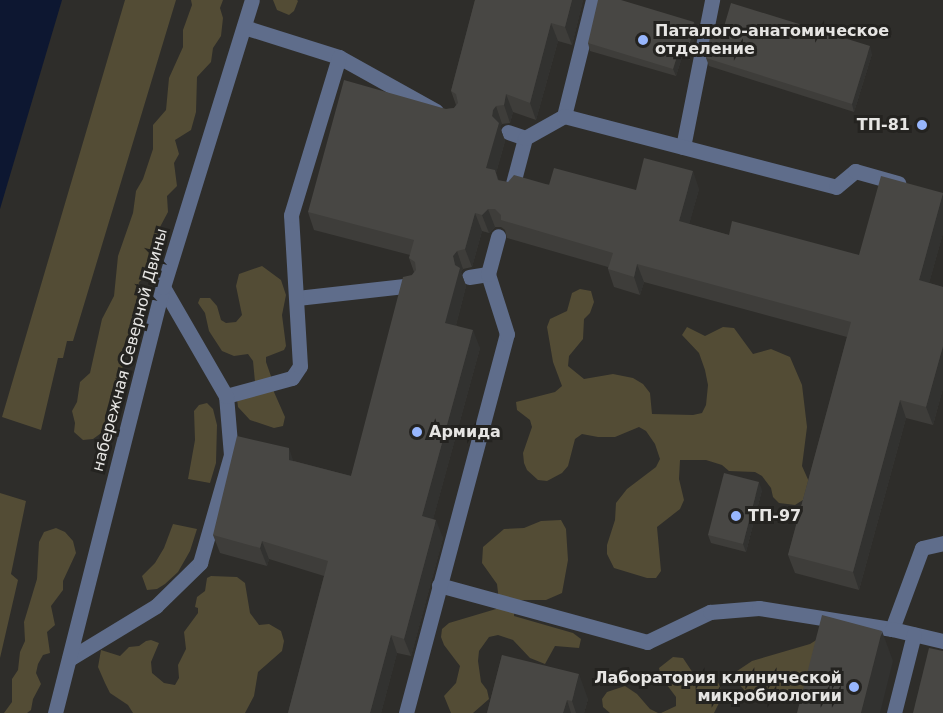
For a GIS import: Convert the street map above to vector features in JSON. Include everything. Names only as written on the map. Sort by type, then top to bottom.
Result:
[{"type":"street","name":"набережная Северной Двины","points":[[55,713],[163,286],[252,0]]},
{"type":"street","points":[[564,116],[593,0]]},
{"type":"street","points":[[683,147],[712,0]]},
{"type":"street","points":[[244,27],[339,57],[448,116]]},
{"type":"street","points":[[226,396],[292,378],[300,366],[291,215],[339,57]]},
{"type":"street","points":[[511,191],[525,138],[564,116],[836,187],[855,171],[910,187]]},
{"type":"street","points":[[508,132],[525,138]]},
{"type":"street","points":[[406,713],[507,334],[489,274],[498,236]]},
{"type":"street","points":[[469,277],[489,274]]},
{"type":"street","points":[[297,298],[413,285]]},
{"type":"street","points":[[69,658],[156,606],[200,563],[231,455],[226,396],[163,286]]},
{"type":"street","points":[[892,629],[922,548],[943,543]]},
{"type":"street","points":[[439,585],[647,642],[710,612],[759,608],[892,629],[943,641]]},
{"type":"street","points":[[894,713],[914,634]]},
{"type":"shaded area","points":[[125,0],[176,0],[73,341],[67,341],[63,358],[58,358],[41,430],[2,417]]},
{"type":"shaded area","points":[[191,0],[223,0],[220,8],[223,18],[221,36],[213,48],[211,62],[197,77],[196,112],[191,130],[175,140],[179,154],[174,163],[177,186],[167,196],[168,212],[160,227],[159,245],[149,260],[147,275],[139,282],[138,287],[144,301],[131,322],[133,336],[122,349],[123,364],[119,388],[114,397],[114,409],[105,419],[104,431],[93,439],[83,440],[74,432],[75,423],[72,411],[77,402],[80,382],[90,373],[102,319],[114,296],[118,256],[133,213],[136,191],[143,179],[153,149],[153,125],[166,110],[169,78],[183,47],[183,30],[192,5]]},
{"type":"shaded area","points":[[273,0],[298,1],[294,11],[289,15],[277,10]]},
{"type":"shaded area","points":[[262,266],[281,280],[286,295],[282,315],[286,346],[284,350],[266,357],[274,392],[285,417],[283,426],[274,428],[250,420],[238,407],[237,399],[255,382],[253,361],[248,354],[234,356],[222,351],[209,331],[205,313],[198,303],[200,298],[210,298],[217,306],[221,320],[226,323],[236,322],[242,315],[236,286],[239,274]]},
{"type":"shaded area","points":[[580,289],[591,291],[594,302],[590,313],[584,319],[583,339],[569,356],[568,366],[584,379],[613,374],[633,378],[643,384],[650,393],[652,414],[693,415],[702,413],[706,405],[708,385],[705,370],[699,353],[682,335],[687,327],[705,336],[723,327],[734,328],[753,354],[771,349],[790,357],[802,385],[807,427],[802,466],[810,484],[803,500],[795,505],[779,503],[773,497],[771,488],[762,476],[755,472],[729,471],[722,465],[706,460],[680,460],[679,479],[684,500],[680,509],[657,527],[661,571],[656,578],[647,578],[614,568],[607,554],[607,545],[615,520],[616,503],[627,489],[656,467],[660,459],[655,444],[646,431],[639,427],[615,437],[582,434],[575,439],[568,466],[562,473],[547,481],[538,480],[527,470],[524,463],[523,453],[532,427],[530,420],[517,410],[516,402],[555,392],[562,386],[553,362],[547,327],[550,319],[567,311],[572,293]]},
{"type":"shaded area","points":[[207,403],[213,409],[217,425],[216,463],[210,483],[188,479],[195,440],[194,411],[199,405]]},
{"type":"shaded area","points":[[0,493],[26,501],[11,574],[18,580],[0,658]]},
{"type":"shaded area","points":[[561,520],[566,529],[568,560],[562,593],[546,600],[520,600],[514,607],[514,616],[573,633],[581,639],[579,648],[555,646],[545,664],[530,658],[513,640],[498,635],[489,637],[479,651],[478,661],[481,682],[487,690],[489,699],[473,713],[451,713],[444,696],[456,683],[460,666],[444,645],[441,637],[442,629],[449,623],[496,609],[499,601],[497,584],[482,563],[483,547],[504,529],[524,528],[541,521]]},
{"type":"shaded area","points":[[173,524],[197,529],[190,551],[178,572],[165,584],[157,589],[147,590],[142,576],[155,563],[164,548]]},
{"type":"shaded area","points":[[56,528],[65,532],[73,541],[76,553],[63,581],[63,590],[51,606],[55,625],[47,632],[50,653],[43,655],[38,664],[36,673],[41,684],[33,699],[31,710],[27,713],[4,713],[12,702],[12,679],[18,670],[20,652],[25,641],[24,622],[37,579],[39,542],[44,532]]},
{"type":"shaded area","points":[[211,576],[237,577],[245,583],[250,613],[259,625],[269,624],[281,631],[284,641],[282,651],[258,672],[254,696],[245,713],[133,713],[128,705],[110,693],[98,667],[101,650],[120,656],[129,647],[139,646],[146,641],[159,643],[151,662],[152,673],[164,683],[175,685],[179,678],[178,665],[186,649],[184,632],[198,613],[198,608],[195,607],[197,597],[205,591],[207,578]]},
{"type":"shaded area","points":[[818,639],[802,704],[801,695],[796,689],[780,696],[755,694],[746,692],[736,681],[737,671],[752,661],[810,644]]},
{"type":"shaded area","points":[[673,657],[683,658],[699,682],[707,674],[716,679],[721,688],[722,697],[714,713],[661,713],[676,706],[676,697],[661,677],[659,668]]},
{"type":"shaded area","points":[[625,686],[637,694],[650,709],[658,713],[610,713],[603,707],[602,699],[607,692]]},
{"type":"water","points":[[0,0],[62,0],[0,209]]},
{"type":"building","points":[[475,0],[572,0],[565,27],[551,23],[530,103],[506,94],[504,105],[496,106],[493,110],[492,116],[499,123],[486,168],[495,170],[498,180],[508,182],[514,175],[549,185],[554,168],[636,190],[644,158],[693,171],[679,221],[729,235],[732,221],[859,255],[881,176],[943,193],[919,280],[943,287],[943,346],[926,407],[900,400],[853,572],[788,555],[851,322],[637,264],[634,277],[608,269],[613,253],[501,220],[501,215],[495,209],[488,209],[482,215],[475,213],[465,249],[457,251],[453,256],[455,265],[460,268],[445,323],[473,330],[422,516],[436,520],[404,639],[391,635],[370,713],[288,713],[328,561],[262,541],[260,548],[213,535],[237,436],[289,448],[289,460],[351,476],[403,277],[412,275],[416,270],[415,262],[409,258],[414,240],[308,212],[344,80],[446,109],[454,108],[458,103],[456,94],[451,91]]},
{"type":"building","name":"Паталого-анатомическое отделение","points":[[598,0],[621,0],[694,22],[688,52],[679,50],[673,69],[588,43]]},
{"type":"building","points":[[731,3],[870,46],[852,104],[706,58],[712,27],[723,30]]},
{"type":"building","name":"ТП-97","points":[[724,473],[759,482],[743,544],[708,535]]},
{"type":"building","points":[[822,615],[882,631],[861,713],[797,713]]},
{"type":"building","points":[[929,648],[943,651],[943,713],[913,713]]},
{"type":"building","points":[[502,655],[579,674],[572,701],[567,700],[563,713],[487,713]]},
{"type":"place","name":"Паталого-анатомическое отделение","points":[[643,40]]},
{"type":"place","name":"ТП-81","points":[[922,125]]},
{"type":"place","name":"Армида","points":[[417,432]]},
{"type":"place","name":"ТП-97","points":[[736,516]]},
{"type":"place","name":"Лаборатория клинической микробиологии","points":[[854,687]]}]
